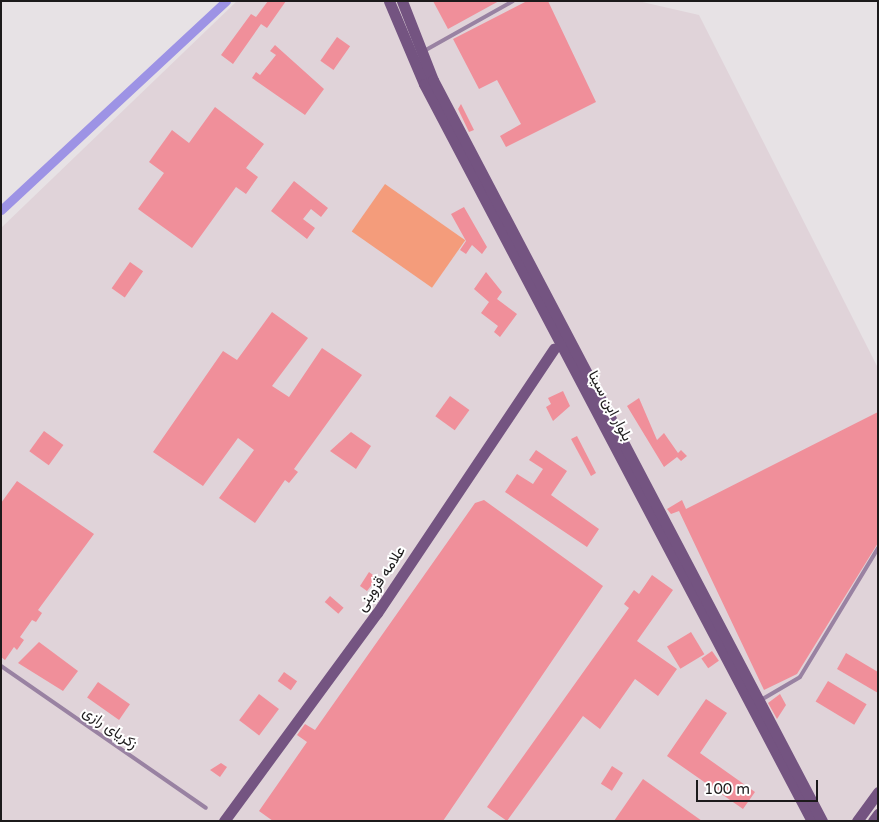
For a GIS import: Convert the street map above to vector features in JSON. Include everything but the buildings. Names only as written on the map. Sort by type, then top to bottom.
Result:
[{"type":"street","name":"بلوار ابن سینا","points":[[389,1],[424,84],[812,821]]},
{"type":"street","name":"بلوار ابن سینا","points":[[402,1],[422,52],[822,821]]},
{"type":"street","name":"علامه قزوینی","points":[[224,821],[377,613],[554,349]]},
{"type":"street","points":[[857,821],[878,792]]},
{"type":"street","points":[[873,821],[878,814]]},
{"type":"lane","points":[[422,52],[513,1]]},
{"type":"lane","points":[[759,701],[800,677],[878,548]]},
{"type":"lane","name":"زکریای رازی","points":[[1,666],[206,808]]},
{"type":"shaded area","points":[[237,1],[638,1],[699,15],[878,368],[878,821],[1,821],[1,228]]},
{"type":"shaded area","points":[[385,184],[465,240],[432,288],[352,232]]},
{"type":"waterway","points":[[1,210],[226,1]]}]
